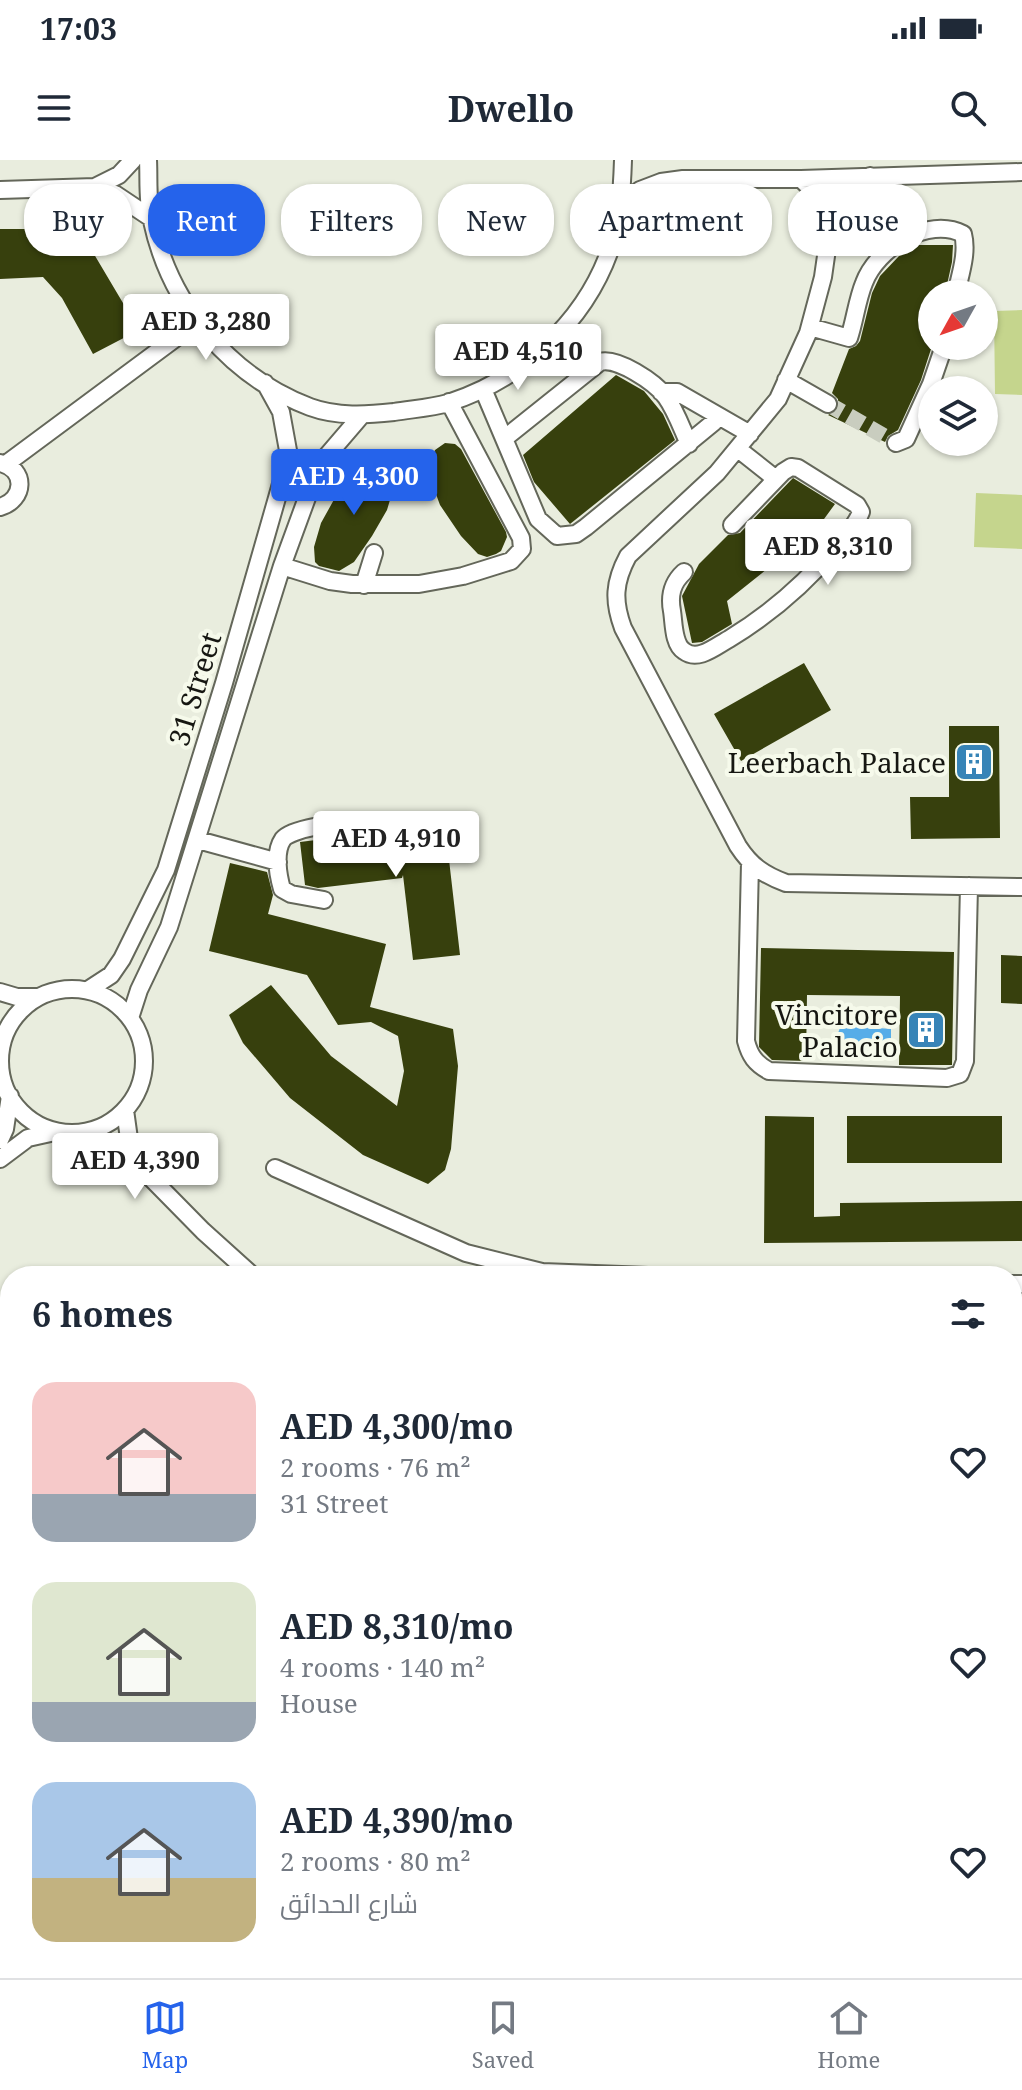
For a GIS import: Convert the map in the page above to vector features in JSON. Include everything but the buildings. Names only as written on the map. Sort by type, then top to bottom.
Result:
[{"type":"street","points":[[101,184],[119,175],[133,160]]},
{"type":"street","points":[[148,160],[149,184]]},
{"type":"street","points":[[622,184],[623,160]]},
{"type":"street","points":[[656,184],[683,179],[801,179],[1022,172]]},
{"type":"street","points":[[861,184],[870,176]]},
{"type":"street","points":[[801,179],[806,184]]},
{"type":"street","points":[[0,190],[24,189]]},
{"type":"street","points":[[810,327],[849,338],[865,280],[902,239],[922,232],[952,228],[963,234],[964,258],[959,280]]},
{"type":"street","points":[[163,256],[170,277],[196,323],[235,361],[265,383],[312,408],[361,416],[449,402],[483,389],[525,365],[569,322],[589,294],[607,256]]},
{"type":"street","points":[[826,256],[810,327],[778,399],[738,449],[681,510],[628,556],[619,573],[615,592],[616,611],[738,846],[750,863],[766,876],[786,883],[1022,887]]},
{"type":"street","points":[[0,507],[10,504],[20,488],[14,469],[3,463],[196,323]]},
{"type":"street","points":[[505,438],[600,362],[615,360],[661,392],[689,444]]},
{"type":"street","points":[[896,443],[906,439],[939,360]]},
{"type":"street","points":[[786,380],[828,404]]},
{"type":"street","name":"31 Street","points":[[88,990],[111,975],[122,959],[166,870],[232,654],[289,456],[281,412],[265,383]]},
{"type":"street","points":[[483,389],[538,519],[557,536],[576,534],[586,527],[714,422]]},
{"type":"street","points":[[661,392],[677,392],[750,434]]},
{"type":"street","points":[[682,394],[713,404],[734,425],[714,422],[682,394]]},
{"type":"street","points":[[282,566],[330,581],[364,585],[441,581],[511,561],[519,554],[521,538],[449,402]]},
{"type":"street","name":"31 Street","points":[[130,1018],[139,990],[169,927],[282,566],[312,484],[325,458],[361,416]]},
{"type":"street","points":[[738,449],[776,479]]},
{"type":"street","points":[[684,572],[673,586],[671,604],[676,642],[684,651],[695,655],[706,652],[767,614],[820,567],[859,517],[860,509],[798,468],[788,468],[732,525]]},
{"type":"street","points":[[364,585],[374,553]]},
{"type":"street","points":[[324,900],[286,893],[281,885],[278,862],[280,845],[291,832],[348,824],[360,833]]},
{"type":"street","points":[[198,840],[278,862]]},
{"type":"street","points":[[750,863],[746,1041],[749,1054],[757,1064],[769,1071],[947,1078],[960,1074],[965,1061],[969,886]]},
{"type":"street","points":[[0,992],[17,997],[38,997],[65,989],[88,990],[114,1002],[130,1018],[142,1043],[144,1071],[134,1098],[105,1126],[80,1133],[57,1131],[33,1121],[10,1096],[1,1070],[2,1033],[17,1014],[38,997]]},
{"type":"street","points":[[0,1140],[5,1129],[10,1096]]},
{"type":"street","points":[[125,1110],[127,1134],[135,1159],[203,1231],[242,1266]]},
{"type":"street","points":[[0,1159],[28,1138],[57,1131]]},
{"type":"street","points":[[80,1133],[109,1149],[184,1222],[203,1231]]},
{"type":"street","points":[[275,1168],[466,1253],[518,1266]]},
{"type":"green space","points":[[1022,310],[1022,395],[998,394],[995,360],[998,360],[998,311]]},
{"type":"green space","points":[[976,493],[1022,495],[1022,549],[974,547]]},
{"type":"water","points":[[841,1025],[891,1029],[891,1046],[843,1044],[837,1036]]},
{"type":"tunnel","points":[[828,404],[896,443]]},
{"type":"place","name":"Leerbach Palace","points":[[974,762]]},
{"type":"place","name":"Vincitore Palacio","points":[[926,1030]]}]
